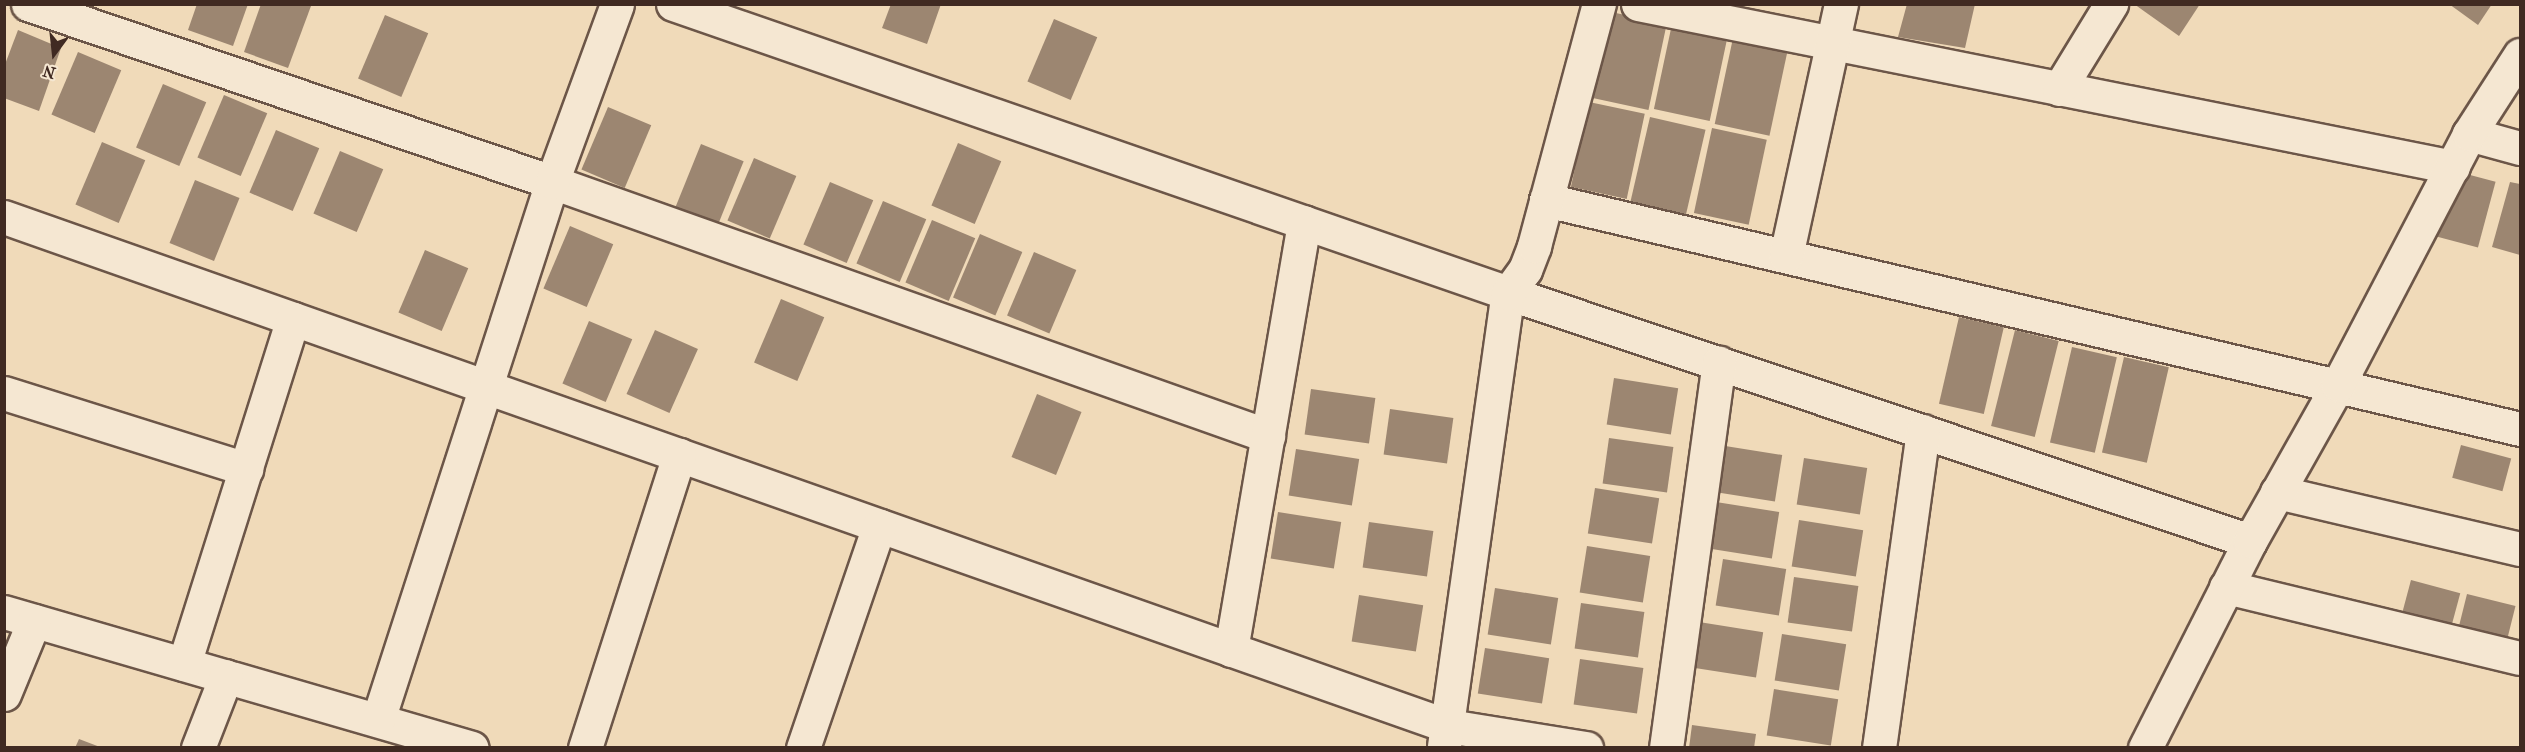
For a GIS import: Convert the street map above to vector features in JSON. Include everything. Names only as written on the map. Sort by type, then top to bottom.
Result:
[{"type":"street","points":[[28,4],[552,182],[1268,436]]},
{"type":"street","points":[[378,720],[552,182],[617,4]]},
{"type":"street","points":[[673,4],[1508,293],[2250,541]]},
{"type":"street","points":[[1446,737],[1508,293],[1525,270],[1599,4]]},
{"type":"street","points":[[1638,4],[2453,167]]},
{"type":"street","points":[[1786,256],[1841,4]]},
{"type":"street","points":[[2059,88],[2111,4]]},
{"type":"street","points":[[2153,746],[2226,587],[2250,541],[2338,385],[2469,134],[2520,55]]},
{"type":"street","points":[[2469,134],[2520,148]]},
{"type":"street","points":[[1546,200],[2520,429]]},
{"type":"street","points":[[4,217],[1232,650],[1446,737],[1586,747]]},
{"type":"street","points":[[1232,650],[1304,222]]},
{"type":"street","points":[[184,664],[293,319]]},
{"type":"street","points":[[1666,747],[1719,363]]},
{"type":"street","points":[[4,393],[246,469]]},
{"type":"street","points":[[1879,747],[1923,431]]},
{"type":"street","points":[[585,747],[680,455]]},
{"type":"street","points":[[2277,492],[2520,549]]},
{"type":"street","points":[[803,747],[879,526]]},
{"type":"street","points":[[2226,587],[2520,658]]},
{"type":"street","points":[[4,694],[19,616],[378,720],[428,741],[472,747]]},
{"type":"street","points":[[198,747],[226,676]]},
{"type":"building","points":[[197,4],[248,4],[233,46],[188,30]]},
{"type":"building","points":[[261,4],[311,6],[288,68],[244,52]]},
{"type":"building","points":[[891,4],[941,4],[927,44],[882,28]]},
{"type":"building","points":[[1907,4],[1975,4],[1965,48],[1898,37]]},
{"type":"building","points":[[2134,4],[2200,4],[2179,36]]},
{"type":"building","points":[[2449,4],[2492,4],[2478,25]]},
{"type":"building","points":[[1611,12],[1667,24],[1648,110],[1593,98]]},
{"type":"building","points":[[385,15],[428,33],[401,97],[358,79]]},
{"type":"building","points":[[1054,19],[1097,37],[1071,100],[1027,82]]},
{"type":"building","points":[[1672,24],[1728,36],[1710,121],[1654,109]]},
{"type":"building","points":[[18,30],[61,48],[39,111],[4,98],[4,67]]},
{"type":"building","points":[[1733,38],[1788,50],[1769,136],[1715,124]]},
{"type":"building","points":[[78,52],[121,70],[95,133],[51,115]]},
{"type":"building","points":[[163,84],[206,102],[179,166],[136,148]]},
{"type":"building","points":[[224,95],[267,113],[241,176],[197,158]]},
{"type":"building","points":[[1589,102],[1645,114],[1627,199],[1571,187]]},
{"type":"building","points":[[608,107],[651,125],[625,188],[581,170]]},
{"type":"building","points":[[1650,117],[1706,130],[1686,217],[1630,204]]},
{"type":"building","points":[[1712,128],[1767,140],[1749,225],[1694,213]]},
{"type":"building","points":[[276,130],[319,148],[293,211],[249,193]]},
{"type":"building","points":[[102,142],[145,160],[119,223],[75,205]]},
{"type":"building","points":[[958,143],[1001,161],[975,224],[931,206]]},
{"type":"building","points":[[701,144],[744,161],[718,224],[676,207]]},
{"type":"building","points":[[340,151],[383,169],[357,232],[313,214]]},
{"type":"building","points":[[754,158],[796,176],[770,239],[727,221]]},
{"type":"building","points":[[2455,171],[2496,182],[2478,248],[2437,237]]},
{"type":"building","points":[[195,180],[240,198],[214,261],[170,243]]},
{"type":"building","points":[[830,182],[873,200],[847,263],[803,245]]},
{"type":"building","points":[[2510,182],[2520,184],[2520,255],[2492,247]]},
{"type":"building","points":[[883,201],[926,219],[900,282],[856,264]]},
{"type":"building","points":[[932,220],[975,238],[949,301],[905,283]]},
{"type":"building","points":[[570,226],[613,244],[587,307],[543,289]]},
{"type":"building","points":[[980,234],[1022,252],[995,315],[953,298]]},
{"type":"building","points":[[425,250],[468,268],[442,331],[398,313]]},
{"type":"building","points":[[1034,252],[1076,270],[1049,333],[1007,316]]},
{"type":"building","points":[[781,299],[824,317],[797,381],[754,363]]},
{"type":"building","points":[[1959,317],[2004,327],[1984,414],[1939,404]]},
{"type":"building","points":[[589,321],[632,339],[606,402],[562,384]]},
{"type":"building","points":[[655,330],[698,349],[669,413],[627,394]]},
{"type":"building","points":[[2015,330],[2059,341],[2035,437],[1991,426]]},
{"type":"building","points":[[2072,347],[2117,357],[2095,453],[2050,442]]},
{"type":"building","points":[[2124,357],[2169,367],[2147,463],[2102,452]]},
{"type":"building","points":[[1614,378],[1678,388],[1671,435],[1607,424]]},
{"type":"building","points":[[1311,389],[1375,398],[1369,444],[1305,435]]},
{"type":"building","points":[[1037,394],[1082,412],[1056,475],[1012,457]]},
{"type":"building","points":[[1390,409],[1453,418],[1447,463],[1384,455]]},
{"type":"building","points":[[1609,438],[1673,447],[1667,493],[1603,484]]},
{"type":"building","points":[[1719,445],[1782,455],[1775,501],[1712,491]]},
{"type":"building","points":[[2461,445],[2511,458],[2502,491],[2452,478]]},
{"type":"building","points":[[1296,449],[1359,459],[1352,505],[1289,495]]},
{"type":"building","points":[[1804,458],[1867,468],[1860,514],[1797,504]]},
{"type":"building","points":[[1595,488],[1659,498],[1652,544],[1588,533]]},
{"type":"building","points":[[1716,502],[1779,512],[1772,558],[1709,548]]},
{"type":"building","points":[[1278,512],[1341,522],[1334,568],[1271,558]]},
{"type":"building","points":[[1799,520],[1863,530],[1856,577],[1792,566]]},
{"type":"building","points":[[1369,522],[1433,531],[1427,577],[1363,568]]},
{"type":"building","points":[[1587,546],[1650,556],[1643,602],[1580,592]]},
{"type":"building","points":[[1723,559],[1786,569],[1779,615],[1716,605]]},
{"type":"building","points":[[1794,577],[1858,586],[1852,632],[1788,623]]},
{"type":"building","points":[[2411,580],[2460,593],[2452,625],[2402,612]]},
{"type":"building","points":[[1495,588],[1558,598],[1551,644],[1488,634]]},
{"type":"building","points":[[2467,594],[2516,606],[2508,638],[2459,626]]},
{"type":"building","points":[[1359,595],[1423,605],[1416,652],[1352,641]]},
{"type":"building","points":[[1581,603],[1644,612],[1638,657],[1575,649]]},
{"type":"building","points":[[1699,622],[1763,632],[1756,678],[1692,667]]},
{"type":"building","points":[[1782,634],[1846,644],[1839,691],[1775,680]]},
{"type":"building","points":[[1485,648],[1549,658],[1542,704],[1478,693]]},
{"type":"building","points":[[1580,659],[1643,668],[1637,713],[1574,705]]},
{"type":"building","points":[[1774,689],[1838,699],[1831,746],[1767,735]]},
{"type":"building","points":[[1692,725],[1756,734],[1754,748],[1689,748]]},
{"type":"building","points":[[79,739],[100,747],[100,748],[75,748]]}]
